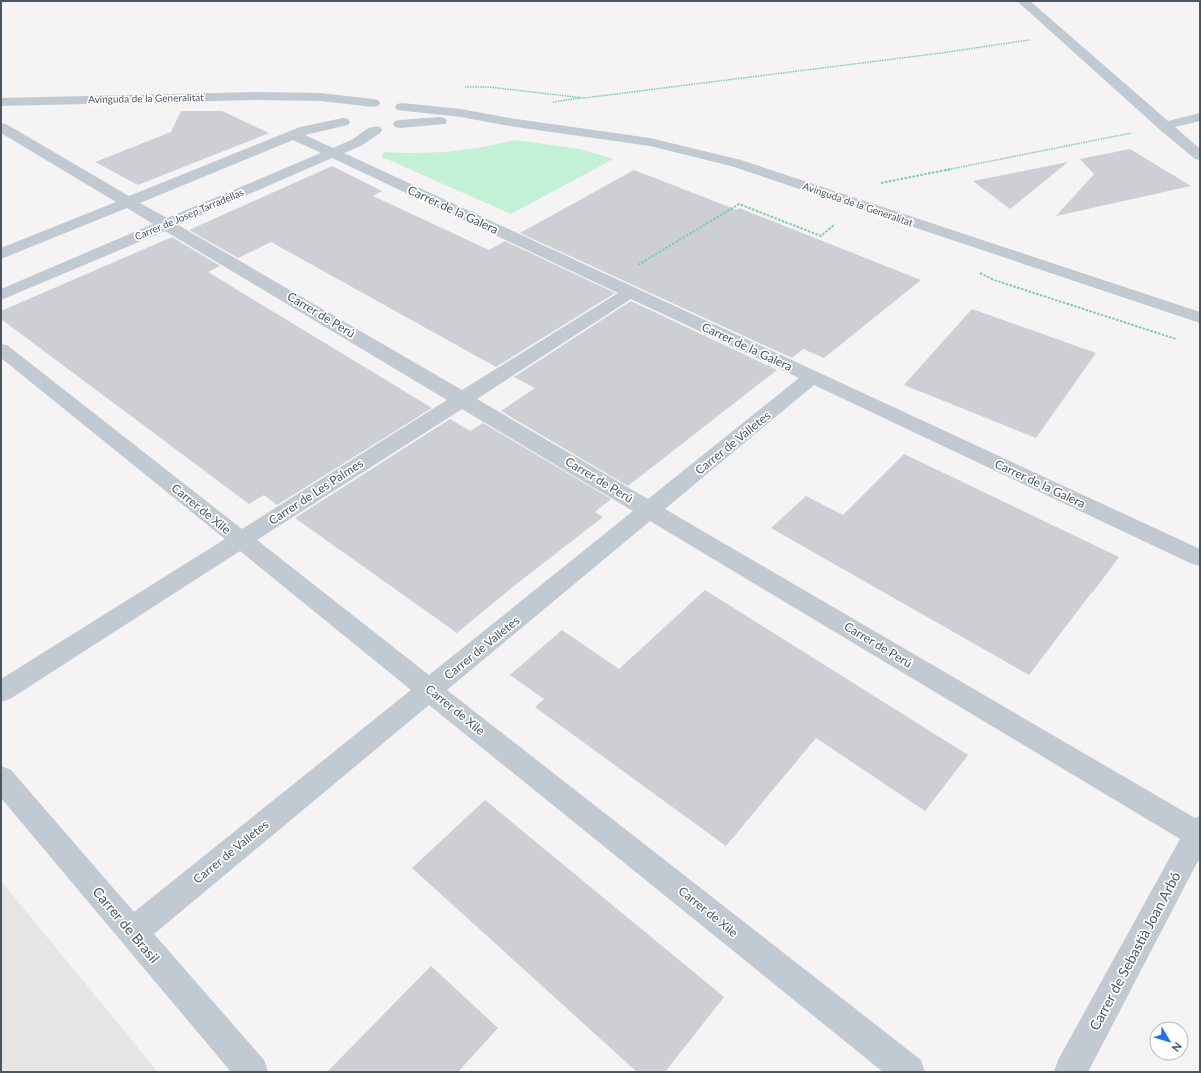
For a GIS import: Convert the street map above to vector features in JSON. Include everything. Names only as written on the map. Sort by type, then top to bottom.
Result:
[{"type":"street","points":[[1023,1],[1164,126],[1197,150]]},
{"type":"street","name":"Avinguda de la Generalitat","points":[[1,102],[194,97],[333,98],[461,113],[509,122],[650,142],[697,152],[736,163],[1200,318]]},
{"type":"street","name":"Avinguda de la Generalitat","points":[[291,97],[312,101],[343,119],[347,126],[354,129],[375,130],[389,128],[400,124],[461,120],[509,122]]},
{"type":"street","points":[[1,254],[294,135],[343,119],[352,108],[374,103]]},
{"type":"street","points":[[393,105],[406,110],[408,114],[405,120],[400,124]]},
{"type":"street","points":[[1164,126],[1200,117]]},
{"type":"street","name":"Carrer de Perú","points":[[1,127],[1199,832]]},
{"type":"street","name":"Carrer de Josep Tarradellas","points":[[1,296],[356,143],[375,130]]},
{"type":"street","name":"Carrer de la Galera","points":[[294,135],[1200,558]]},
{"type":"street","name":"Carrer de Les Palmes","points":[[1,692],[631,292]]},
{"type":"street","name":"Carrer de Xile","points":[[1,349],[908,1072]]},
{"type":"street","name":"Carrer de Valletes","points":[[133,932],[812,377]]},
{"type":"street","name":"Carrer de Brasil","points":[[1,778],[252,1072]]},
{"type":"street","name":"Carrer de Sebastià Joan Arbó","points":[[1070,1072],[1199,832]]},
{"type":"path","points":[[458,87],[489,86],[584,98],[933,54],[1062,36]]},
{"type":"path","points":[[609,283],[739,204],[821,236],[859,204],[880,183],[1164,126]]},
{"type":"shaded area","points":[[1,881],[158,1072],[1,1072]]},
{"type":"green space","points":[[515,140],[580,149],[613,159],[511,214],[382,157],[384,152],[418,153],[450,151],[482,147]]},
{"type":"building","points":[[181,111],[222,111],[269,133],[138,185],[95,162],[171,132]]},
{"type":"building","points":[[1130,149],[1191,186],[1056,216],[1094,174],[1080,159]]},
{"type":"building","points":[[1068,162],[1010,209],[973,181]]},
{"type":"building","points":[[332,166],[382,191],[373,196],[489,250],[505,241],[615,293],[496,367],[271,242],[238,258],[189,230]]},
{"type":"building","points":[[634,170],[737,210],[739,208],[921,280],[824,358],[803,349],[792,358],[520,233]]},
{"type":"building","points":[[172,237],[220,266],[208,272],[432,408],[277,505],[264,495],[249,504],[1,319],[1,311]]},
{"type":"building","points":[[631,301],[777,370],[628,486],[501,411],[535,388],[514,377]]},
{"type":"building","points":[[972,309],[1096,353],[1036,438],[904,385]]},
{"type":"building","points":[[450,419],[470,431],[483,423],[611,499],[595,512],[603,517],[514,586],[457,633],[295,518]]},
{"type":"building","points":[[904,454],[1119,557],[1029,675],[771,528],[806,496],[843,515]]},
{"type":"building","points":[[705,590],[968,755],[925,811],[816,738],[726,846],[535,707],[544,699],[510,675],[562,630],[619,669]]},
{"type":"building","points":[[485,800],[724,997],[665,1072],[637,1072],[412,868]]},
{"type":"building","points":[[431,966],[498,1028],[458,1072],[327,1072]]}]
